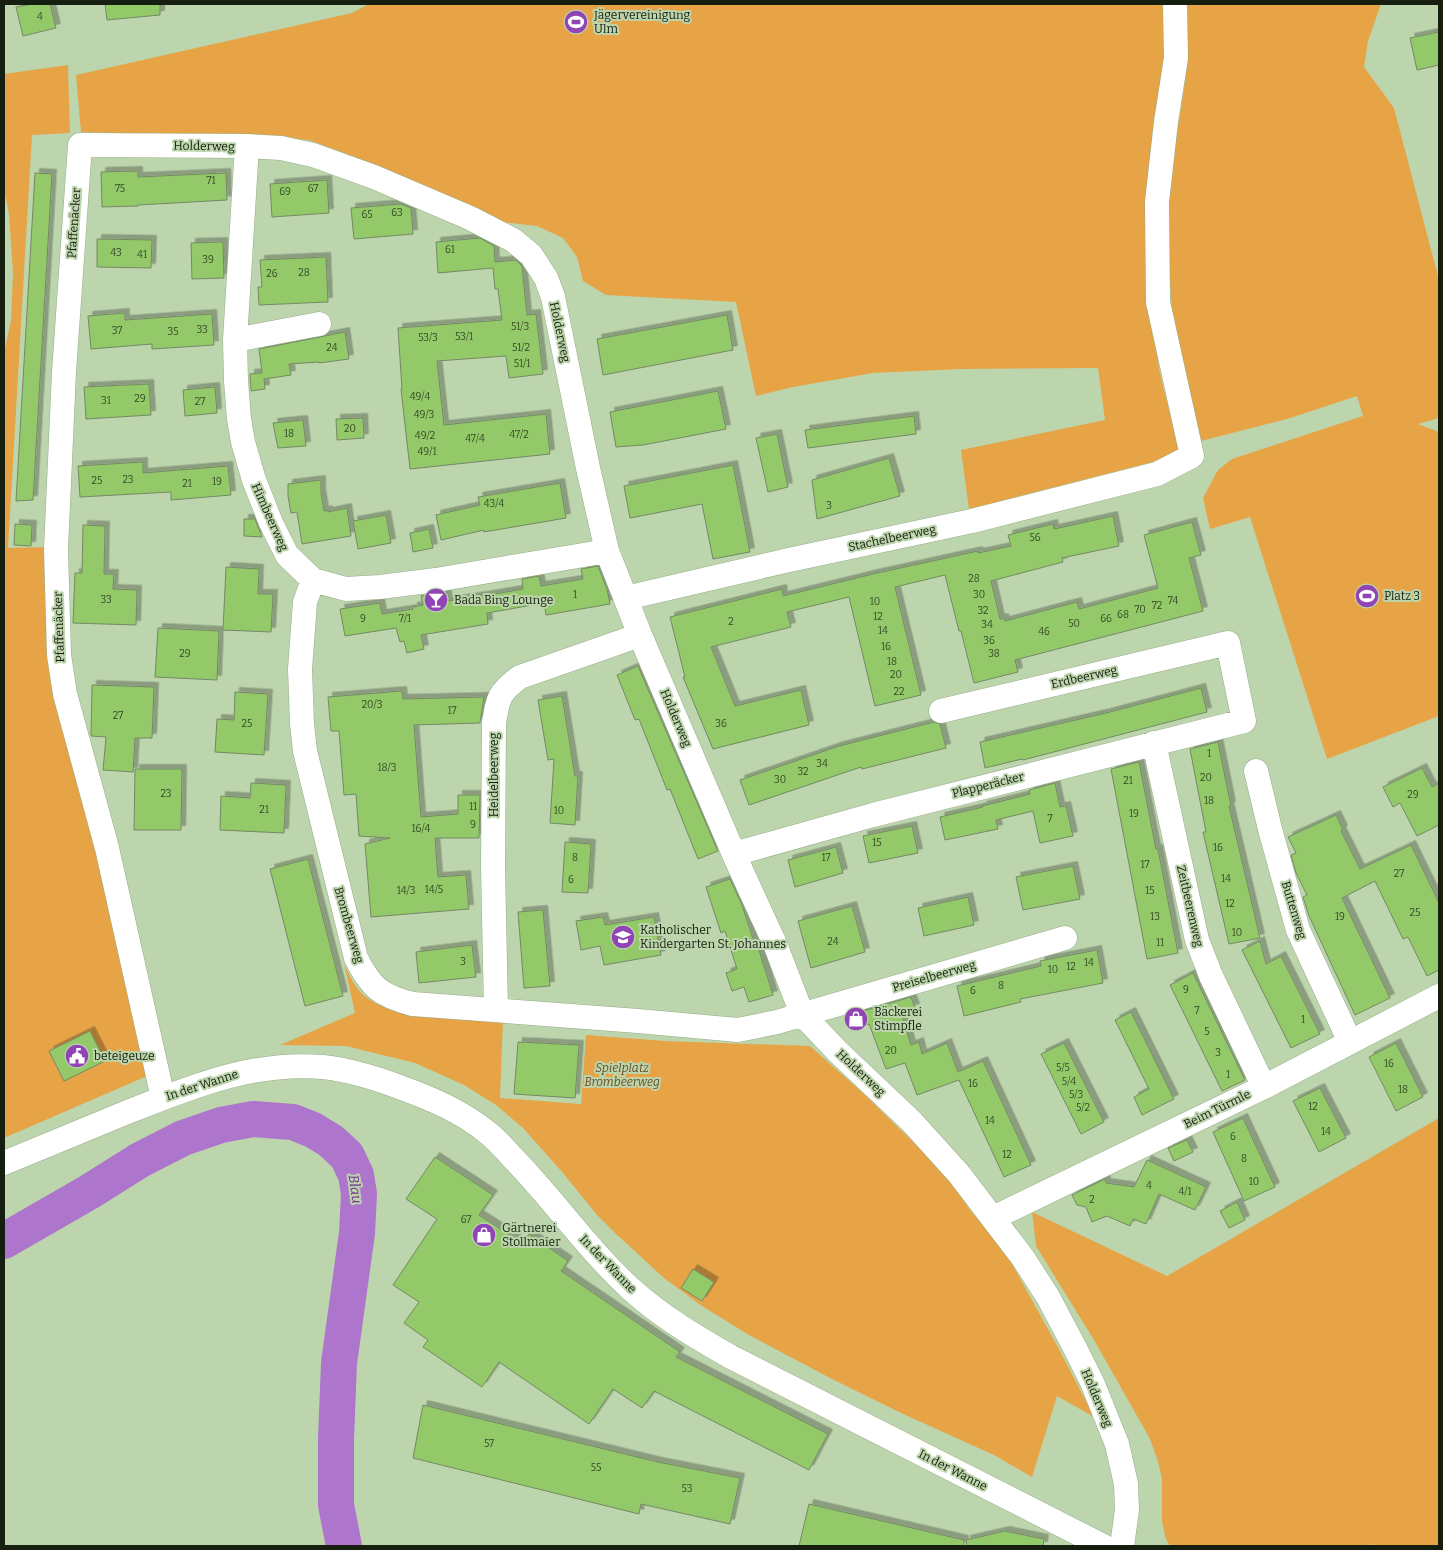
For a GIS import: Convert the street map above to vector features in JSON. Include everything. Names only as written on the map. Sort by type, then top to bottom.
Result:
[{"type":"street","name":"Stachelbeerweg","points":[[626,598],[789,560],[972,521],[1157,474],[1192,456],[1158,302],[1157,202],[1166,122],[1176,58],[1175,4]]},
{"type":"street","name":"Holderweg","points":[[80,145],[247,146],[281,148],[314,155],[374,177],[470,218],[513,240],[531,255],[546,278],[553,297],[607,551],[640,634],[734,854],[775,944],[802,1014],[838,1052],[912,1122],[959,1174],[1023,1258],[1048,1297],[1075,1348],[1104,1410],[1117,1444],[1126,1484],[1127,1510],[1122,1546]]},
{"type":"street","name":"Pfaffenäcker","points":[[80,145],[64,372],[56,539],[59,655],[65,694],[107,848],[163,1098]]},
{"type":"street","name":"Himbeerweg","points":[[247,146],[235,340],[239,419],[243,442],[254,480],[271,523],[287,555],[312,580]]},
{"type":"street","points":[[235,340],[318,324]]},
{"type":"street","points":[[312,580],[346,588],[380,587],[436,580],[607,551]]},
{"type":"street","name":"Brombeerweg","points":[[312,580],[305,602],[300,668],[303,733],[308,766],[356,958],[366,976],[381,992],[396,1000],[413,1004],[738,1030],[777,1022],[802,1014]]},
{"type":"street","name":"Heidelbeerweg","points":[[496,1010],[493,868],[494,723],[496,706],[502,693],[520,678],[640,634]]},
{"type":"street","name":"Erdbeerweg","points":[[941,711],[1228,643],[1244,722]]},
{"type":"street","name":"Plapperäcker","points":[[734,854],[873,815],[1244,722]]},
{"type":"street","name":"Zeitbeerenweg","points":[[1154,744],[1197,940],[1210,976],[1264,1086]]},
{"type":"street","name":"Buttenweg","points":[[1256,771],[1298,930],[1350,1042]]},
{"type":"street","name":"Preiselbeerweg","points":[[802,1014],[1065,938]]},
{"type":"street","name":"Beim Türmle","points":[[993,1218],[1264,1086],[1439,996]]},
{"type":"street","name":"In der Wanne","points":[[4,1163],[163,1098],[202,1083],[233,1074],[263,1069],[323,1067],[348,1071],[381,1080],[434,1101],[460,1114],[488,1133],[513,1158],[602,1260],[632,1290],[662,1315],[690,1334],[731,1357],[1103,1546]]},
{"type":"green space","points":[[369,4],[1166,4],[1167,37],[1151,307],[1159,369],[1182,451],[1170,457],[1145,464],[969,509],[961,450],[1105,420],[1098,368],[961,369],[873,373],[793,387],[756,396],[736,302],[606,295],[583,281],[577,257],[563,238],[537,226],[500,222],[448,196],[309,140],[276,137],[81,132],[76,75],[352,13]]},
{"type":"green space","points":[[1185,4],[1381,4],[1368,41],[1364,67],[1394,108],[1439,280],[1439,418],[1418,424],[1439,432],[1439,716],[1327,759],[1250,517],[1210,529],[1203,498],[1218,470],[1232,459],[1363,416],[1357,396],[1287,419],[1201,441],[1172,313],[1166,205],[1186,76]]},
{"type":"green space","points":[[68,65],[70,133],[32,135],[8,548],[49,547],[49,603],[154,1073],[4,1138],[4,353],[11,321],[13,273],[9,214],[4,190],[4,74]]},
{"type":"green space","name":"Spielplatz Brombeerweg","points":[[344,963],[352,980],[362,993],[383,1007],[393,1010],[503,1022],[500,1098],[581,1104],[586,1035],[665,1041],[810,1046],[865,1095],[917,1146],[951,1183],[973,1214],[1001,1244],[1094,1417],[1057,1396],[1032,1477],[994,1455],[901,1413],[749,1335],[702,1306],[664,1278],[597,1215],[523,1128],[496,1105],[464,1085],[415,1063],[346,1046],[280,1045],[355,1013]]},
{"type":"green space","points":[[1439,1118],[1439,1546],[1376,1546],[1373,1544],[1372,1546],[1170,1546],[1166,1539],[1162,1522],[1162,1479],[1149,1437],[1094,1340],[1036,1246],[1032,1212],[1167,1276]]},
{"type":"building","points":[[32,4],[50,4],[56,28],[23,36],[16,7]]},
{"type":"building","points":[[105,4],[160,4],[160,15],[107,20]]},
{"type":"building","points":[[1439,32],[1439,65],[1417,70],[1410,38]]},
{"type":"building","points":[[138,171],[138,177],[226,173],[227,200],[102,207],[101,172]]},
{"type":"building","points":[[35,173],[52,174],[33,500],[16,501]]},
{"type":"building","points":[[327,180],[329,213],[272,217],[270,184]]},
{"type":"building","points":[[401,204],[411,208],[413,234],[354,239],[351,208]]},
{"type":"building","points":[[480,238],[494,246],[495,262],[516,260],[522,266],[527,315],[536,314],[543,374],[509,378],[506,356],[437,361],[444,425],[546,414],[550,454],[410,469],[401,389],[398,328],[502,320],[498,289],[495,289],[493,268],[438,273],[436,242]]},
{"type":"building","points":[[97,239],[152,240],[151,268],[97,267]]},
{"type":"building","points":[[223,242],[224,278],[192,279],[191,243]]},
{"type":"building","points":[[326,257],[328,302],[259,305],[258,287],[262,287],[260,260]]},
{"type":"building","points":[[125,313],[125,320],[212,314],[214,345],[152,349],[152,344],[91,349],[88,316]]},
{"type":"building","points":[[727,315],[733,350],[603,375],[597,339]]},
{"type":"building","points":[[345,332],[349,359],[289,364],[291,375],[264,379],[265,389],[251,391],[250,374],[262,373],[259,349]]},
{"type":"building","points":[[149,384],[151,415],[86,419],[84,387]]},
{"type":"building","points":[[215,387],[217,413],[185,416],[183,390]]},
{"type":"building","points":[[718,391],[726,429],[643,445],[616,447],[610,412]]},
{"type":"building","points":[[914,416],[916,434],[808,448],[805,430]]},
{"type":"building","points":[[363,418],[364,438],[337,440],[336,419]]},
{"type":"building","points":[[303,420],[306,446],[278,448],[273,423]]},
{"type":"building","points":[[777,434],[788,487],[768,492],[756,438]]},
{"type":"building","points":[[889,458],[900,496],[817,519],[812,480]]},
{"type":"building","points":[[143,462],[143,473],[228,466],[231,495],[171,500],[171,492],[80,497],[78,466]]},
{"type":"building","points":[[733,465],[750,552],[713,559],[702,504],[630,518],[624,486]]},
{"type":"building","points":[[321,480],[324,511],[328,510],[328,512],[347,508],[351,536],[302,544],[297,512],[291,513],[288,484]]},
{"type":"building","points":[[560,483],[566,518],[484,532],[484,530],[441,540],[436,515],[480,505],[478,497]]},
{"type":"building","points":[[386,515],[391,543],[358,549],[353,521]]},
{"type":"building","points":[[1113,516],[1119,546],[1062,558],[1063,562],[991,581],[1000,619],[1004,618],[1005,621],[1077,602],[1079,609],[1158,588],[1144,535],[1192,522],[1201,555],[1189,558],[1203,611],[1015,660],[1018,672],[974,683],[945,575],[895,587],[921,695],[875,706],[849,597],[787,612],[791,627],[711,647],[735,706],[801,690],[809,725],[713,749],[683,677],[685,677],[670,617],[782,589],[783,596],[873,574],[978,551],[978,553],[1011,546],[1008,535],[1053,524],[1054,529]]},
{"type":"building","points":[[244,519],[255,519],[262,537],[244,536]]},
{"type":"building","points":[[15,524],[32,525],[31,546],[14,545]]},
{"type":"building","points":[[83,525],[105,526],[104,574],[114,574],[113,589],[137,590],[136,625],[73,623],[75,573],[82,573]]},
{"type":"building","points":[[429,529],[433,548],[413,552],[410,533]]},
{"type":"building","points":[[598,566],[607,589],[610,604],[546,615],[544,603],[487,613],[488,624],[421,635],[424,649],[407,653],[404,641],[400,642],[396,628],[345,636],[340,609],[380,603],[382,614],[413,609],[413,607],[423,605],[421,596],[446,592],[448,601],[489,595],[523,589],[522,579],[539,576],[541,586],[583,579],[581,569]]},
{"type":"building","points":[[226,567],[259,569],[258,594],[273,594],[271,632],[223,630]]},
{"type":"building","points":[[158,628],[219,631],[217,680],[155,677]]},
{"type":"building","points":[[638,666],[718,851],[698,859],[670,789],[667,790],[639,719],[635,720],[617,675]]},
{"type":"building","points":[[92,685],[154,687],[152,738],[135,738],[133,772],[103,770],[106,737],[91,736]]},
{"type":"building","points":[[1201,688],[1207,712],[1023,760],[985,768],[980,742],[1106,713]]},
{"type":"building","points":[[402,691],[403,699],[484,697],[480,723],[414,725],[421,817],[458,814],[458,795],[480,795],[479,838],[435,838],[438,877],[466,875],[469,909],[371,917],[365,844],[390,838],[359,836],[356,794],[344,795],[339,731],[331,731],[328,697]]},
{"type":"building","points":[[235,692],[268,694],[264,755],[215,752],[217,719],[234,720]]},
{"type":"building","points":[[562,696],[575,776],[578,776],[575,825],[550,823],[554,759],[548,760],[538,700]]},
{"type":"building","points":[[934,722],[940,724],[946,748],[862,769],[861,767],[749,805],[740,780],[839,746]]},
{"type":"building","points":[[1218,742],[1231,806],[1229,806],[1260,938],[1229,944],[1203,832],[1206,832],[1190,749]]},
{"type":"building","points":[[1139,762],[1178,953],[1147,959],[1111,769]]},
{"type":"building","points":[[1422,768],[1432,787],[1439,783],[1439,825],[1417,836],[1400,803],[1393,807],[1383,787]]},
{"type":"building","points":[[135,769],[182,769],[181,830],[134,830]]},
{"type":"building","points":[[251,783],[286,785],[284,833],[220,830],[221,796],[250,798]]},
{"type":"building","points":[[1055,783],[1060,807],[1066,806],[1073,836],[1040,843],[1033,811],[996,820],[998,829],[945,840],[940,817],[1030,794],[1029,790]]},
{"type":"building","points":[[1336,815],[1343,830],[1341,831],[1360,869],[1411,845],[1439,903],[1439,970],[1427,976],[1408,937],[1403,939],[1375,881],[1342,898],[1390,998],[1355,1015],[1309,916],[1303,897],[1307,895],[1296,873],[1291,855],[1296,853],[1288,837]]},
{"type":"building","points":[[912,826],[918,853],[869,863],[863,836]]},
{"type":"building","points":[[565,842],[591,844],[588,893],[562,892]]},
{"type":"building","points":[[836,847],[843,873],[795,887],[788,860]]},
{"type":"building","points":[[308,859],[343,996],[305,1006],[270,869]]},
{"type":"building","points":[[1073,866],[1080,899],[1023,910],[1016,877]]},
{"type":"building","points":[[730,879],[742,905],[756,948],[758,947],[773,995],[749,1002],[744,987],[732,991],[726,973],[737,969],[725,931],[721,933],[706,887]]},
{"type":"building","points":[[968,897],[974,925],[924,936],[918,908]]},
{"type":"building","points":[[852,906],[865,952],[811,968],[798,921]]},
{"type":"building","points":[[543,910],[550,986],[524,988],[518,912]]},
{"type":"building","points":[[603,917],[605,925],[654,917],[661,955],[604,965],[600,946],[581,950],[576,921]]},
{"type":"building","points":[[1260,941],[1266,964],[1281,956],[1320,1034],[1291,1048],[1242,950]]},
{"type":"building","points":[[472,945],[476,977],[419,983],[416,952]]},
{"type":"building","points":[[1097,950],[1103,983],[1020,999],[1021,1002],[964,1016],[957,986],[1041,966],[1040,961]]},
{"type":"building","points":[[1193,973],[1245,1080],[1222,1091],[1170,985]]},
{"type":"building","points":[[911,997],[915,1008],[901,1012],[911,1045],[919,1042],[922,1054],[947,1043],[958,1072],[983,1061],[1031,1165],[1004,1177],[959,1080],[917,1095],[905,1063],[886,1069],[869,1024],[851,1030],[845,1016]]},
{"type":"building","points":[[1131,1012],[1174,1099],[1142,1115],[1134,1097],[1149,1089],[1115,1020]]},
{"type":"building","name":"beteigeuze","points":[[90,1031],[105,1061],[64,1081],[49,1051]]},
{"type":"building","points":[[518,1042],[579,1045],[575,1098],[514,1094]]},
{"type":"building","points":[[1064,1043],[1104,1122],[1081,1134],[1041,1054]]},
{"type":"building","points":[[1396,1043],[1423,1097],[1396,1111],[1369,1057]]},
{"type":"building","points":[[1320,1088],[1346,1138],[1319,1152],[1293,1101]]},
{"type":"building","points":[[1243,1118],[1275,1187],[1244,1201],[1213,1132]]},
{"type":"building","points":[[1187,1140],[1193,1152],[1174,1161],[1168,1148]]},
{"type":"building","points":[[435,1157],[493,1195],[479,1215],[522,1243],[529,1234],[568,1261],[561,1271],[680,1352],[676,1357],[828,1434],[809,1470],[654,1391],[642,1408],[613,1389],[589,1424],[499,1362],[482,1387],[423,1347],[428,1340],[404,1323],[419,1302],[393,1285],[437,1219],[406,1199]]},
{"type":"building","points":[[1147,1160],[1206,1187],[1195,1210],[1159,1194],[1146,1224],[1133,1219],[1130,1226],[1107,1216],[1092,1222],[1086,1207],[1077,1205],[1072,1195],[1105,1179],[1106,1183],[1134,1187]]},
{"type":"building","points":[[1237,1202],[1245,1220],[1229,1228],[1220,1211]]},
{"type":"building","points":[[693,1269],[714,1282],[702,1301],[681,1288]]},
{"type":"building","points":[[423,1405],[658,1462],[740,1478],[730,1524],[641,1504],[639,1514],[413,1458]]},
{"type":"building","points":[[809,1504],[964,1540],[964,1546],[799,1546]]},
{"type":"building","points":[[1005,1531],[1044,1539],[1043,1546],[967,1546],[966,1540]]},
{"type":"waterway","name":"Blau","points":[[4,1241],[140,1160],[183,1138],[221,1125],[253,1119],[293,1122],[313,1130],[331,1141],[347,1156],[356,1175],[359,1194],[357,1233],[339,1363],[336,1505],[344,1546]]},
{"type":"place","name":"Jägervereinigung Ulm","points":[[576,22]]},
{"type":"place","name":"Platz 3","points":[[1367,596]]},
{"type":"place","name":"Bada Bing Lounge","points":[[436,600]]},
{"type":"place","name":"Katholischer Kindergarten St. Johannes","points":[[623,937]]},
{"type":"place","name":"Bäckerei Stimpfle","points":[[856,1019]]},
{"type":"place","name":"beteigeuze","points":[[77,1056]]},
{"type":"place","name":"Gärtnerei Stollmaier","points":[[484,1235]]}]
